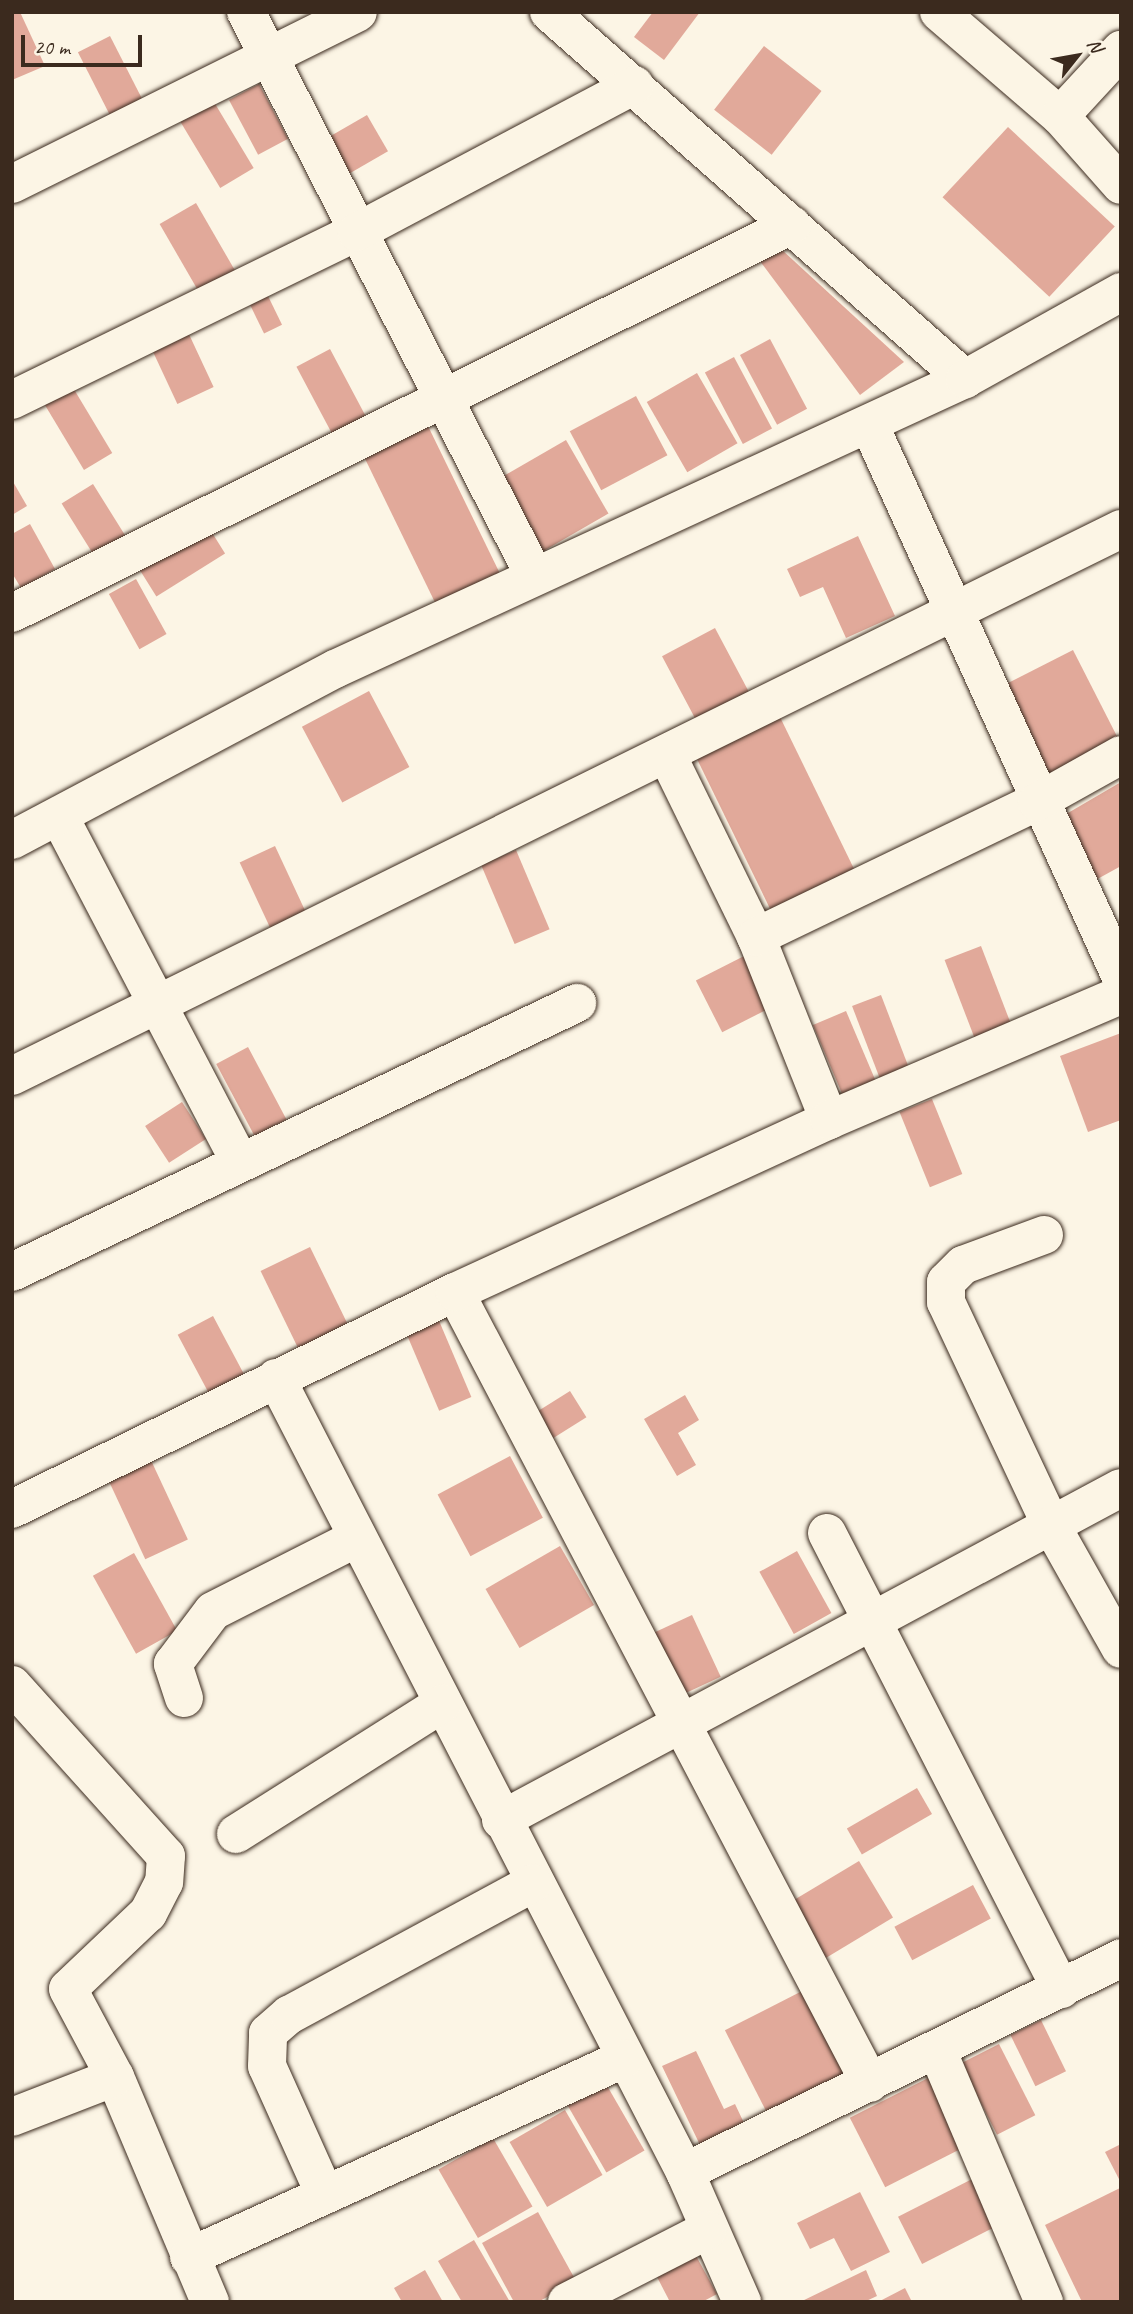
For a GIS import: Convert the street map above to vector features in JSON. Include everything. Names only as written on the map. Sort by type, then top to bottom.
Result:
[{"type":"street","points":[[246,12],[441,399],[534,575]]},
{"type":"street","points":[[12,184],[268,60],[358,12]]},
{"type":"street","points":[[549,12],[635,85],[965,379]]},
{"type":"street","points":[[939,12],[1060,116],[1121,185]]},
{"type":"street","points":[[1060,116],[1121,50]]},
{"type":"street","points":[[12,400],[357,232],[635,85]]},
{"type":"street","points":[[12,613],[792,225]]},
{"type":"street","points":[[12,840],[60,818],[335,669],[534,575],[965,379],[1121,292]]},
{"type":"street","points":[[869,424],[1037,802],[1121,977]]},
{"type":"street","points":[[12,1076],[159,1007],[1121,529]]},
{"type":"street","points":[[667,755],[756,937],[830,1120]]},
{"type":"street","points":[[756,937],[1037,802],[1121,755]]},
{"type":"street","points":[[60,818],[239,1161]]},
{"type":"street","points":[[12,1508],[455,1292],[830,1120],[1121,995]]},
{"type":"street","points":[[12,1272],[239,1161],[577,1003]]},
{"type":"street","points":[[1044,1235],[963,1265],[946,1282],[946,1302],[1051,1525],[1121,1649]]},
{"type":"street","points":[[455,1292],[870,2083]]},
{"type":"street","points":[[276,1378],[624,2059],[685,2172],[708,2230],[742,2302]]},
{"type":"street","points":[[501,1820],[1121,1488]]},
{"type":"street","points":[[827,1533],[1061,1989]]},
{"type":"street","points":[[184,1698],[173,1664],[213,1611],[358,1538]]},
{"type":"street","points":[[12,1685],[166,1856],[164,1882],[148,1913],[68,1989],[115,2077],[210,2302]]},
{"type":"street","points":[[236,1834],[442,1704]]},
{"type":"street","points":[[325,2195],[267,2066],[268,2033],[289,2015],[533,1882]]},
{"type":"street","points":[[685,2172],[1061,1989],[1118,1967]]},
{"type":"street","points":[[937,2050],[1044,2302]]},
{"type":"street","points":[[189,2257],[624,2059]]},
{"type":"street","points":[[12,2118],[115,2077]]},
{"type":"street","points":[[567,2302],[708,2230]]},
{"type":"building","points":[[12,12],[20,12],[45,66],[12,80]]},
{"type":"building","points":[[653,12],[700,12],[664,60],[634,37]]},
{"type":"building","points":[[110,36],[145,105],[113,121],[78,52]]},
{"type":"building","points":[[764,46],[822,91],[772,155],[714,110]]},
{"type":"building","points":[[259,84],[288,139],[258,155],[229,100]]},
{"type":"building","points":[[214,102],[254,168],[220,188],[181,122]]},
{"type":"building","points":[[367,115],[388,151],[348,174],[327,138]]},
{"type":"building","points":[[1008,127],[1115,227],[1049,297],[943,197]]},
{"type":"building","points":[[196,203],[240,280],[204,301],[160,224]]},
{"type":"building","points":[[769,238],[904,362],[860,395],[754,253]]},
{"type":"building","points":[[268,296],[282,325],[264,334],[250,305]]},
{"type":"building","points":[[187,330],[214,387],[177,404],[151,347]]},
{"type":"building","points":[[770,339],[807,409],[777,425],[740,355]]},
{"type":"building","points":[[330,349],[367,419],[334,437],[296,367]]},
{"type":"building","points":[[734,357],[772,429],[743,444],[705,372]]},
{"type":"building","points":[[697,373],[738,443],[687,472],[647,402]]},
{"type":"building","points":[[69,381],[112,453],[84,470],[41,398]]},
{"type":"building","points":[[636,396],[667,455],[601,490],[570,431]]},
{"type":"building","points":[[427,424],[502,577],[438,608],[363,455]]},
{"type":"building","points":[[566,440],[608,514],[541,553],[498,479]]},
{"type":"building","points":[[12,480],[27,506],[12,515]]},
{"type":"building","points":[[93,484],[129,541],[97,560],[62,504]]},
{"type":"building","points":[[206,523],[225,554],[156,596],[137,566]]},
{"type":"building","points":[[30,524],[55,569],[21,588],[12,573],[12,534]]},
{"type":"building","points":[[858,536],[895,616],[846,638],[823,587],[800,597],[787,569]]},
{"type":"building","points":[[136,579],[167,634],[139,649],[109,594]]},
{"type":"building","points":[[715,628],[753,699],[700,727],[662,656]]},
{"type":"building","points":[[1073,650],[1121,744],[1050,779],[1003,686]]},
{"type":"building","points":[[369,691],[409,767],[342,803],[302,727]]},
{"type":"building","points":[[780,717],[854,869],[770,910],[696,758]]},
{"type":"building","points":[[1121,782],[1121,866],[1092,882],[1056,820]]},
{"type":"building","points":[[275,846],[307,915],[272,931],[240,862]]},
{"type":"building","points":[[516,850],[550,929],[515,944],[481,865]]},
{"type":"building","points":[[981,946],[1015,1036],[979,1050],[945,960]]},
{"type":"building","points":[[752,952],[778,1004],[722,1032],[696,981]]},
{"type":"building","points":[[881,995],[911,1073],[882,1085],[852,1006]]},
{"type":"building","points":[[846,1011],[879,1089],[846,1103],[813,1025]]},
{"type":"building","points":[[1121,1033],[1121,1120],[1088,1132],[1060,1056]]},
{"type":"building","points":[[248,1047],[286,1119],[255,1136],[216,1064]]},
{"type":"building","points":[[932,1099],[962,1174],[930,1187],[900,1112]]},
{"type":"building","points":[[182,1102],[206,1139],[169,1163],[145,1126]]},
{"type":"building","points":[[310,1247],[348,1324],[298,1348],[261,1271]]},
{"type":"building","points":[[213,1316],[248,1381],[212,1400],[178,1335]]},
{"type":"building","points":[[437,1316],[471,1397],[439,1411],[405,1330]]},
{"type":"building","points":[[570,1391],[586,1417],[547,1442],[531,1415]]},
{"type":"building","points":[[685,1395],[699,1420],[678,1433],[696,1465],[677,1476],[644,1419]]},
{"type":"building","points":[[149,1456],[188,1539],[145,1559],[106,1476]]},
{"type":"building","points":[[510,1456],[543,1518],[470,1556],[438,1494]]},
{"type":"building","points":[[560,1546],[594,1605],[520,1648],[486,1589]]},
{"type":"building","points":[[797,1551],[831,1613],[794,1634],[759,1572]]},
{"type":"building","points":[[134,1553],[177,1631],[136,1654],[93,1576]]},
{"type":"building","points":[[692,1615],[721,1677],[684,1694],[655,1632]]},
{"type":"building","points":[[917,1788],[932,1814],[862,1854],[847,1828]]},
{"type":"building","points":[[859,1861],[893,1918],[817,1963],[783,1907]]},
{"type":"building","points":[[973,1885],[991,1919],[912,1960],[894,1927]]},
{"type":"building","points":[[806,1989],[850,2076],[769,2118],[725,2030]]},
{"type":"building","points":[[1041,2020],[1066,2071],[1035,2086],[1010,2035]]},
{"type":"building","points":[[999,2044],[1035,2115],[997,2135],[961,2064]]},
{"type":"building","points":[[696,2051],[724,2109],[735,2104],[744,2123],[700,2145],[662,2066]]},
{"type":"building","points":[[602,2077],[644,2151],[606,2173],[564,2099]]},
{"type":"building","points":[[930,2077],[965,2146],[885,2187],[850,2118]]},
{"type":"building","points":[[565,2110],[602,2175],[547,2207],[510,2142]]},
{"type":"building","points":[[493,2138],[532,2206],[478,2238],[438,2170]]},
{"type":"building","points":[[1121,2144],[1121,2183],[1105,2152]]},
{"type":"building","points":[[980,2175],[1004,2222],[922,2264],[898,2217]]},
{"type":"building","points":[[1120,2188],[1121,2302],[1082,2302],[1045,2225]]},
{"type":"building","points":[[860,2192],[890,2252],[851,2271],[834,2238],[810,2249],[797,2223]]},
{"type":"building","points":[[538,2212],[576,2281],[538,2302],[514,2302],[482,2243]]},
{"type":"building","points":[[474,2240],[510,2302],[462,2302],[438,2261]]},
{"type":"building","points":[[695,2254],[717,2294],[702,2302],[670,2302],[656,2275]]},
{"type":"building","points":[[425,2270],[443,2302],[402,2302],[394,2288]]},
{"type":"building","points":[[866,2270],[877,2296],[864,2302],[800,2302]]},
{"type":"building","points":[[905,2288],[912,2302],[878,2302]]}]
